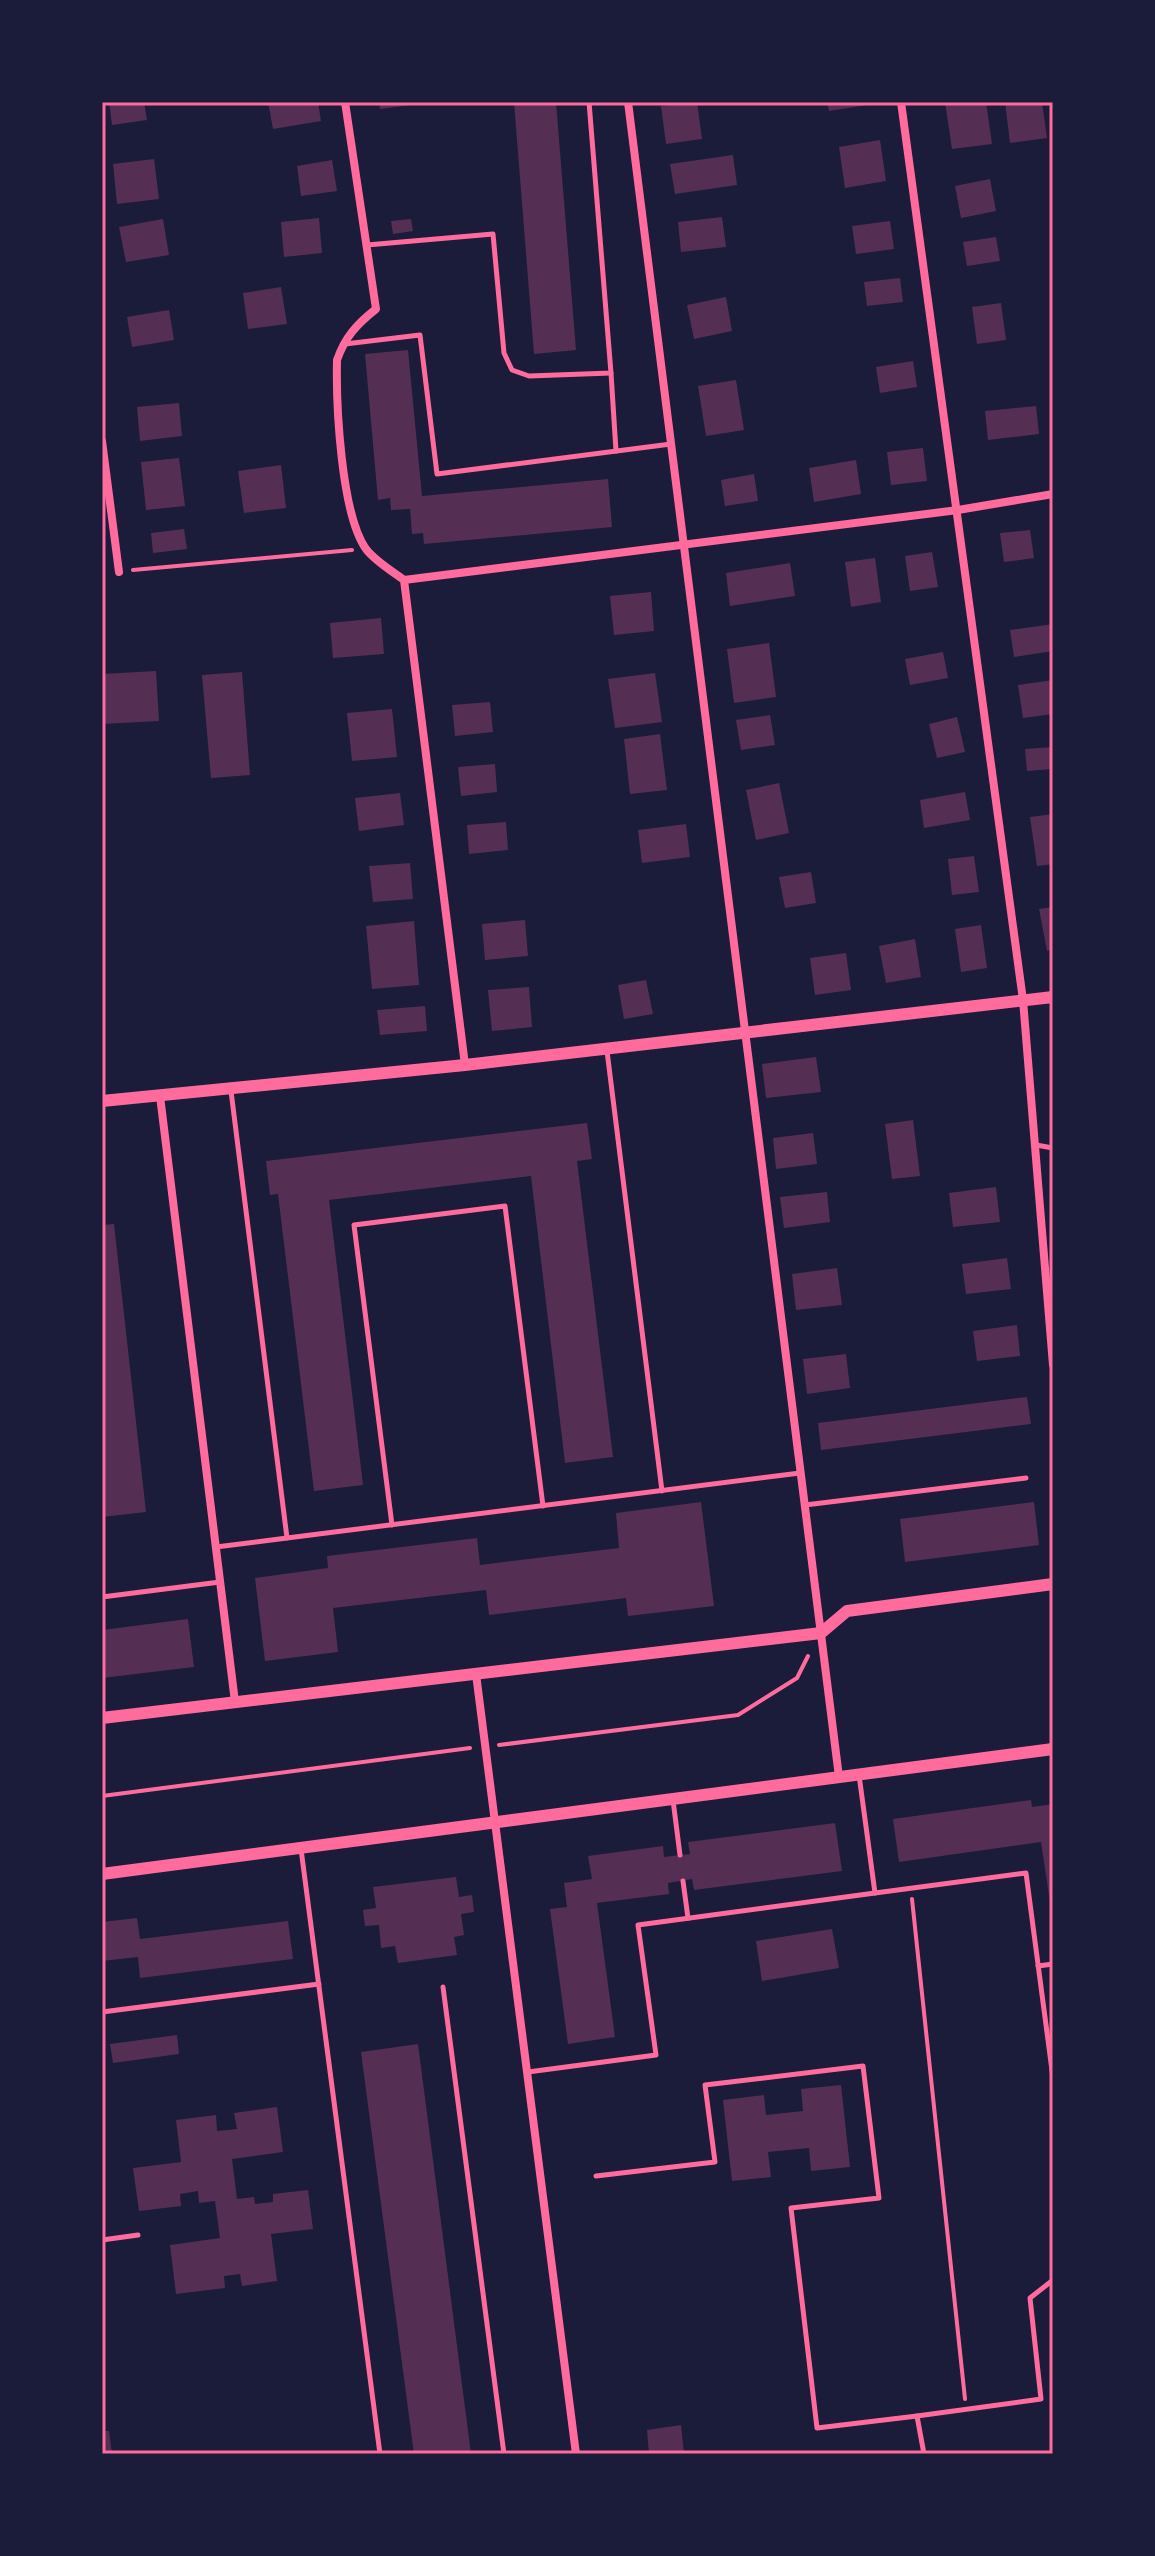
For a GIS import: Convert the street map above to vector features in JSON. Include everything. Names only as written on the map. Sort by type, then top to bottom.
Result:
[{"type":"street","points":[[345,102],[376,309],[356,324],[342,344],[337,360],[336,382],[346,493],[366,549],[404,580],[465,1065]]},
{"type":"street","points":[[628,102],[839,1777]]},
{"type":"street","points":[[901,102],[1023,1000],[1053,1365]]},
{"type":"street","points":[[102,441],[119,572]]},
{"type":"street","points":[[404,580],[958,510],[1053,494]]},
{"type":"street","points":[[102,1101],[606,1050],[1053,997]]},
{"type":"street","points":[[160,1096],[235,1702]]},
{"type":"street","points":[[102,1718],[821,1633],[847,1611],[1053,1584]]},
{"type":"street","points":[[476,1674],[576,2454]]},
{"type":"street","points":[[102,1874],[1053,1749]]},
{"type":"lane","points":[[589,102],[616,451]]},
{"type":"lane","points":[[366,245],[493,234],[504,353],[512,370],[529,376],[611,373]]},
{"type":"lane","points":[[342,344],[420,335],[437,474],[671,444]]},
{"type":"lane","points":[[606,1050],[662,1491]]},
{"type":"lane","points":[[231,1090],[287,1538]]},
{"type":"lane","points":[[1035,1145],[1053,1148]]},
{"type":"lane","points":[[392,1525],[354,1225],[505,1206],[543,1506]]},
{"type":"lane","points":[[216,1547],[800,1473]]},
{"type":"lane","points":[[804,1505],[1026,1478]]},
{"type":"lane","points":[[102,1597],[221,1582]]},
{"type":"lane","points":[[859,1774],[875,1893]]},
{"type":"lane","points":[[672,1799],[680,1855]]},
{"type":"lane","points":[[301,1848],[380,2454]]},
{"type":"lane","points":[[526,2072],[656,2055],[638,1925],[1026,1873],[1053,2078]]},
{"type":"lane","points":[[683,1881],[688,1918]]},
{"type":"lane","points":[[1038,1966],[1053,1964]]},
{"type":"lane","points":[[102,2012],[319,1984]]},
{"type":"lane","points":[[443,1987],[504,2454]]},
{"type":"lane","points":[[596,2176],[715,2162],[705,2085],[863,2066],[879,2198],[791,2208],[817,2428],[1041,2399],[1030,2298],[1053,2280]]},
{"type":"lane","points":[[102,2240],[138,2235]]},
{"type":"lane","points":[[917,2416],[924,2454]]},
{"type":"path","points":[[119,572],[366,549]]},
{"type":"path","points":[[911,1888],[966,2410]]},
{"type":"building","points":[[109,102],[144,102],[147,120],[112,125]]},
{"type":"building","points":[[268,102],[318,102],[321,121],[273,129]]},
{"type":"building","points":[[379,102],[418,102],[418,104],[380,109]]},
{"type":"building","points":[[514,102],[556,102],[576,350],[534,354]]},
{"type":"building","points":[[697,102],[702,139],[666,144],[661,106]]},
{"type":"building","points":[[827,102],[874,102],[874,104],[829,111]]},
{"type":"building","points":[[945,102],[986,102],[992,144],[952,149]]},
{"type":"building","points":[[1005,102],[1042,102],[1047,138],[1010,143]]},
{"type":"building","points":[[880,140],[886,181],[845,188],[839,147]]},
{"type":"building","points":[[733,155],[737,185],[675,194],[670,164]]},
{"type":"building","points":[[154,159],[159,199],[117,204],[113,164]]},
{"type":"building","points":[[332,160],[337,191],[301,196],[297,166]]},
{"type":"building","points":[[990,179],[996,211],[961,218],[955,186]]},
{"type":"building","points":[[722,217],[726,247],[681,252],[678,222]]},
{"type":"building","points":[[319,218],[322,253],[284,257],[281,222]]},
{"type":"building","points":[[163,219],[169,255],[126,262],[119,227]]},
{"type":"building","points":[[411,219],[413,231],[393,234],[391,221]]},
{"type":"building","points":[[890,221],[894,249],[856,254],[852,226]]},
{"type":"building","points":[[996,237],[1000,261],[967,266],[963,242]]},
{"type":"building","points":[[900,278],[903,302],[867,306],[864,282]]},
{"type":"building","points":[[281,287],[287,324],[248,329],[243,293]]},
{"type":"building","points":[[726,297],[732,331],[694,339],[687,305]]},
{"type":"building","points":[[1001,303],[1006,340],[977,344],[972,307]]},
{"type":"building","points":[[169,310],[174,340],[132,347],[127,317]]},
{"type":"building","points":[[408,350],[422,496],[608,479],[612,527],[424,544],[423,533],[412,534],[410,509],[391,510],[390,498],[378,500],[365,354]]},
{"type":"building","points":[[913,361],[917,387],[880,393],[876,367]]},
{"type":"building","points":[[736,380],[744,430],[706,436],[698,386]]},
{"type":"building","points":[[179,403],[182,436],[140,441],[137,407]]},
{"type":"building","points":[[1036,406],[1039,434],[988,440],[985,411]]},
{"type":"building","points":[[923,448],[927,481],[891,485],[887,452]]},
{"type":"building","points":[[179,458],[185,506],[146,510],[141,462]]},
{"type":"building","points":[[856,460],[861,494],[814,502],[809,468]]},
{"type":"building","points":[[281,465],[286,508],[244,513],[238,471]]},
{"type":"building","points":[[754,474],[758,501],[725,506],[721,480]]},
{"type":"building","points":[[184,529],[187,549],[153,553],[151,533]]},
{"type":"building","points":[[1030,530],[1034,558],[1004,562],[1000,533]]},
{"type":"building","points":[[932,552],[938,587],[910,591],[905,556]]},
{"type":"building","points":[[875,558],[881,602],[851,607],[845,562]]},
{"type":"building","points":[[790,563],[795,596],[730,606],[726,573]]},
{"type":"building","points":[[651,592],[654,631],[614,635],[610,596]]},
{"type":"building","points":[[381,618],[384,654],[333,658],[330,623]]},
{"type":"building","points":[[1053,624],[1053,651],[1014,657],[1010,630]]},
{"type":"building","points":[[769,643],[776,697],[734,703],[727,649]]},
{"type":"building","points":[[943,652],[948,678],[910,685],[905,659]]},
{"type":"building","points":[[156,671],[159,721],[102,724],[102,674]]},
{"type":"building","points":[[242,672],[250,775],[211,778],[202,675]]},
{"type":"building","points":[[655,673],[662,722],[615,728],[608,679]]},
{"type":"building","points":[[1053,680],[1053,714],[1023,718],[1018,685]]},
{"type":"building","points":[[490,702],[493,732],[455,736],[452,705]]},
{"type":"building","points":[[392,709],[397,757],[352,761],[347,713]]},
{"type":"building","points":[[770,715],[775,745],[741,750],[736,720]]},
{"type":"building","points":[[957,717],[965,752],[937,758],[929,724]]},
{"type":"building","points":[[660,734],[667,790],[630,794],[624,739]]},
{"type":"building","points":[[1053,747],[1053,769],[1027,771],[1025,749]]},
{"type":"building","points":[[495,764],[497,792],[461,796],[458,767]]},
{"type":"building","points":[[779,783],[789,833],[756,840],[746,790]]},
{"type":"building","points":[[965,792],[970,820],[924,828],[920,800]]},
{"type":"building","points":[[400,793],[404,825],[359,831],[355,798]]},
{"type":"building","points":[[1053,814],[1053,864],[1037,866],[1030,817]]},
{"type":"building","points":[[506,822],[508,850],[469,854],[467,825]]},
{"type":"building","points":[[686,824],[690,857],[642,863],[638,830]]},
{"type":"building","points":[[974,856],[979,892],[952,895],[948,859]]},
{"type":"building","points":[[410,863],[413,899],[373,902],[369,866]]},
{"type":"building","points":[[811,872],[816,903],[785,908],[779,877]]},
{"type":"building","points":[[1053,907],[1053,949],[1047,951],[1039,909]]},
{"type":"building","points":[[525,920],[528,956],[485,960],[482,924]]},
{"type":"building","points":[[414,921],[419,985],[372,989],[366,926]]},
{"type":"building","points":[[981,925],[987,968],[961,972],[955,929]]},
{"type":"building","points":[[915,939],[921,977],[886,983],[879,946]]},
{"type":"building","points":[[846,953],[851,990],[815,995],[810,958]]},
{"type":"building","points":[[646,980],[653,1014],[624,1019],[618,985]]},
{"type":"building","points":[[529,987],[532,1027],[492,1031],[488,990]]},
{"type":"building","points":[[425,1006],[427,1031],[380,1035],[377,1010]]},
{"type":"building","points":[[816,1057],[821,1092],[766,1098],[762,1064]]},
{"type":"building","points":[[913,1120],[920,1176],[892,1179],[885,1124]]},
{"type":"building","points":[[587,1123],[592,1159],[577,1161],[613,1457],[565,1463],[531,1176],[329,1200],[363,1485],[314,1491],[278,1194],[270,1195],[266,1161]]},
{"type":"building","points":[[813,1133],[817,1164],[776,1169],[773,1138]]},
{"type":"building","points":[[996,1187],[1000,1222],[953,1227],[949,1193]]},
{"type":"building","points":[[827,1192],[830,1222],[784,1228],[780,1197]]},
{"type":"building","points":[[114,1224],[146,1512],[102,1517],[102,1225]]},
{"type":"building","points":[[1007,1258],[1011,1289],[966,1294],[962,1264]]},
{"type":"building","points":[[837,1268],[842,1305],[796,1310],[792,1274]]},
{"type":"building","points":[[1017,1325],[1020,1356],[977,1361],[973,1331]]},
{"type":"building","points":[[846,1354],[850,1388],[807,1394],[803,1359]]},
{"type":"building","points":[[1027,1397],[1031,1424],[821,1450],[818,1423]]},
{"type":"building","points":[[701,1502],[714,1606],[628,1616],[626,1598],[489,1615],[486,1590],[333,1608],[338,1652],[265,1661],[255,1578],[328,1568],[327,1556],[477,1538],[480,1565],[619,1548],[616,1513]]},
{"type":"building","points":[[1034,1502],[1039,1545],[905,1562],[900,1519]]},
{"type":"building","points":[[188,1619],[194,1667],[102,1678],[102,1630]]},
{"type":"building","points":[[1031,1800],[1032,1807],[1053,1804],[1053,1922],[1041,1842],[899,1862],[893,1819]]},
{"type":"building","points":[[835,1823],[842,1871],[694,1890],[692,1879],[668,1883],[669,1894],[597,1903],[615,2037],[568,2044],[550,1909],[567,1907],[564,1883],[592,1879],[588,1856],[663,1846],[664,1857],[690,1854],[688,1842]]},
{"type":"building","points":[[456,1877],[459,1897],[472,1895],[474,1912],[461,1914],[464,1935],[454,1937],[457,1955],[398,1963],[395,1946],[381,1948],[379,1925],[365,1926],[363,1910],[376,1908],[373,1887]]},
{"type":"building","points":[[137,1918],[140,1939],[288,1921],[293,1959],[140,1978],[138,1957],[102,1961],[102,1922]]},
{"type":"building","points":[[832,1929],[839,1968],[762,1981],[756,1941]]},
{"type":"building","points":[[177,2035],[179,2054],[113,2063],[110,2044]]},
{"type":"building","points":[[418,2044],[471,2454],[414,2454],[361,2052]]},
{"type":"building","points":[[841,2085],[850,2167],[811,2171],[809,2148],[768,2152],[771,2177],[732,2181],[723,2100],[764,2095],[766,2115],[803,2111],[801,2089]]},
{"type":"building","points":[[277,2107],[283,2152],[232,2159],[237,2199],[254,2197],[255,2204],[273,2202],[273,2194],[308,2190],[313,2229],[271,2234],[277,2281],[242,2286],[240,2274],[224,2276],[225,2288],[176,2294],[170,2245],[220,2238],[215,2201],[199,2203],[198,2191],[180,2194],[181,2206],[139,2211],[133,2168],[181,2162],[176,2120],[216,2115],[217,2131],[237,2129],[234,2113]]},
{"type":"building","points":[[681,2425],[684,2454],[649,2454],[647,2430]]},
{"type":"building","points":[[102,2431],[109,2431],[112,2454],[102,2454]]}]
